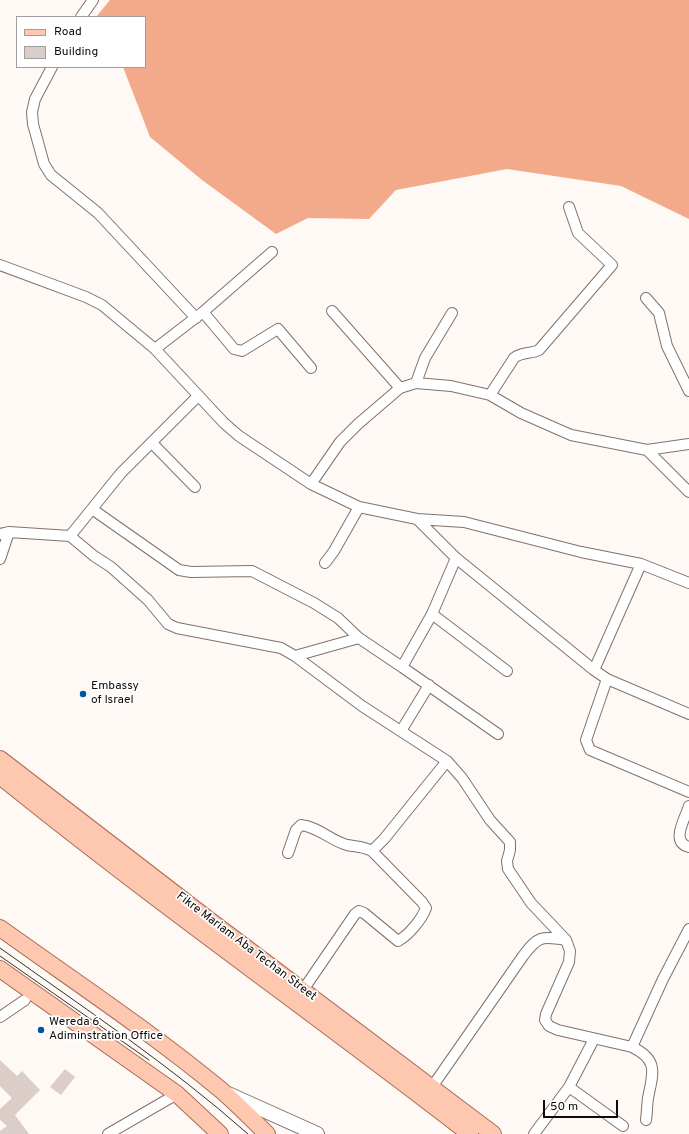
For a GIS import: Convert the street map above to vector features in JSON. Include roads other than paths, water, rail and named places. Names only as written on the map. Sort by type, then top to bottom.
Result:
[{"type":"main road","name":"Fikre Mariam Aba Techan Street","points":[[0,759],[122,862],[470,1134]]},
{"type":"main road","name":"Fikre Mariam Aba Techan Street","points":[[0,776],[303,990],[493,1134]]},
{"type":"main road","points":[[0,928],[140,1028],[222,1091],[268,1134]]},
{"type":"main road","points":[[0,969],[171,1090],[220,1134]]},
{"type":"main road","points":[[0,982],[136,1076],[171,1090]]},
{"type":"main road","points":[[222,1091],[317,1134]]},
{"type":"street","points":[[82,16],[93,0]]},
{"type":"street","points":[[52,68],[36,99],[32,112],[33,124],[44,164],[51,175],[98,213],[234,349],[239,352],[242,351],[278,329],[311,368]]},
{"type":"street","points":[[490,395],[514,358],[518,354],[532,353],[539,350],[612,265],[578,233],[569,207]]},
{"type":"street","points":[[155,349],[200,315],[272,252]]},
{"type":"street","points":[[0,265],[86,297],[102,306],[155,349],[198,396],[239,436],[311,484],[359,507],[417,519],[464,522],[581,552],[641,564],[689,583]]},
{"type":"street","points":[[646,298],[659,313],[667,346],[689,391]]},
{"type":"street","points":[[332,311],[400,388]]},
{"type":"street","points":[[416,384],[425,358],[452,313]]},
{"type":"street","points":[[311,484],[340,442],[400,388],[416,384],[451,386],[490,395],[522,413],[571,435],[647,450],[689,444]]},
{"type":"street","points":[[70,536],[121,473],[198,396]]},
{"type":"street","points":[[152,443],[195,487]]},
{"type":"street","points":[[647,450],[689,492]]},
{"type":"street","points":[[325,563],[334,551],[359,507]]},
{"type":"street","points":[[92,509],[179,570],[191,572],[252,571],[320,607],[338,618],[359,638],[498,734]]},
{"type":"street","points":[[417,519],[456,558],[594,670],[607,679],[689,714]]},
{"type":"street","points":[[0,559],[4,533],[70,536],[148,600],[168,624],[177,628],[281,648],[295,656],[362,706],[447,761],[462,778],[490,820],[510,842],[510,850],[507,861],[508,869],[531,903],[566,940],[570,951],[569,962],[545,1020],[549,1026],[558,1030],[632,1047],[642,1052],[652,1065],[653,1076],[648,1099],[646,1120]]},
{"type":"street","points":[[402,667],[432,614],[456,558]]},
{"type":"street","points":[[594,670],[641,564]]},
{"type":"street","points":[[432,614],[507,671]]},
{"type":"street","points":[[295,656],[359,638]]},
{"type":"street","points":[[607,679],[586,740],[590,750],[689,792]]},
{"type":"street","points":[[401,731],[429,685]]},
{"type":"street","points":[[372,851],[384,839],[447,761]]},
{"type":"street","points":[[689,806],[678,836],[680,842],[684,846],[689,847]]},
{"type":"street","points":[[288,853],[296,830],[301,825],[311,826],[348,845],[361,846],[372,851],[422,902],[426,908],[424,914],[403,938],[398,941],[364,913],[359,911],[355,914],[303,990]]},
{"type":"street","points":[[632,1047],[663,978],[689,928]]},
{"type":"street","points":[[432,1087],[534,941],[542,937],[566,940]]},
{"type":"street","points":[[0,1017],[25,1000]]},
{"type":"street","points":[[534,1134],[569,1087],[594,1039]]},
{"type":"street","points":[[569,1087],[623,1126]]},
{"type":"street","points":[[108,1134],[171,1090]]},
{"type":"tram line","points":[[0,948],[95,1015],[188,1084],[248,1134]]},
{"type":"tram line","points":[[0,956],[149,1060]]},
{"type":"place","name":"Embassy of Israel","points":[[83,694]]},
{"type":"place","name":"Wereda 6 Adiminstration Office","points":[[41,1030]]}]
